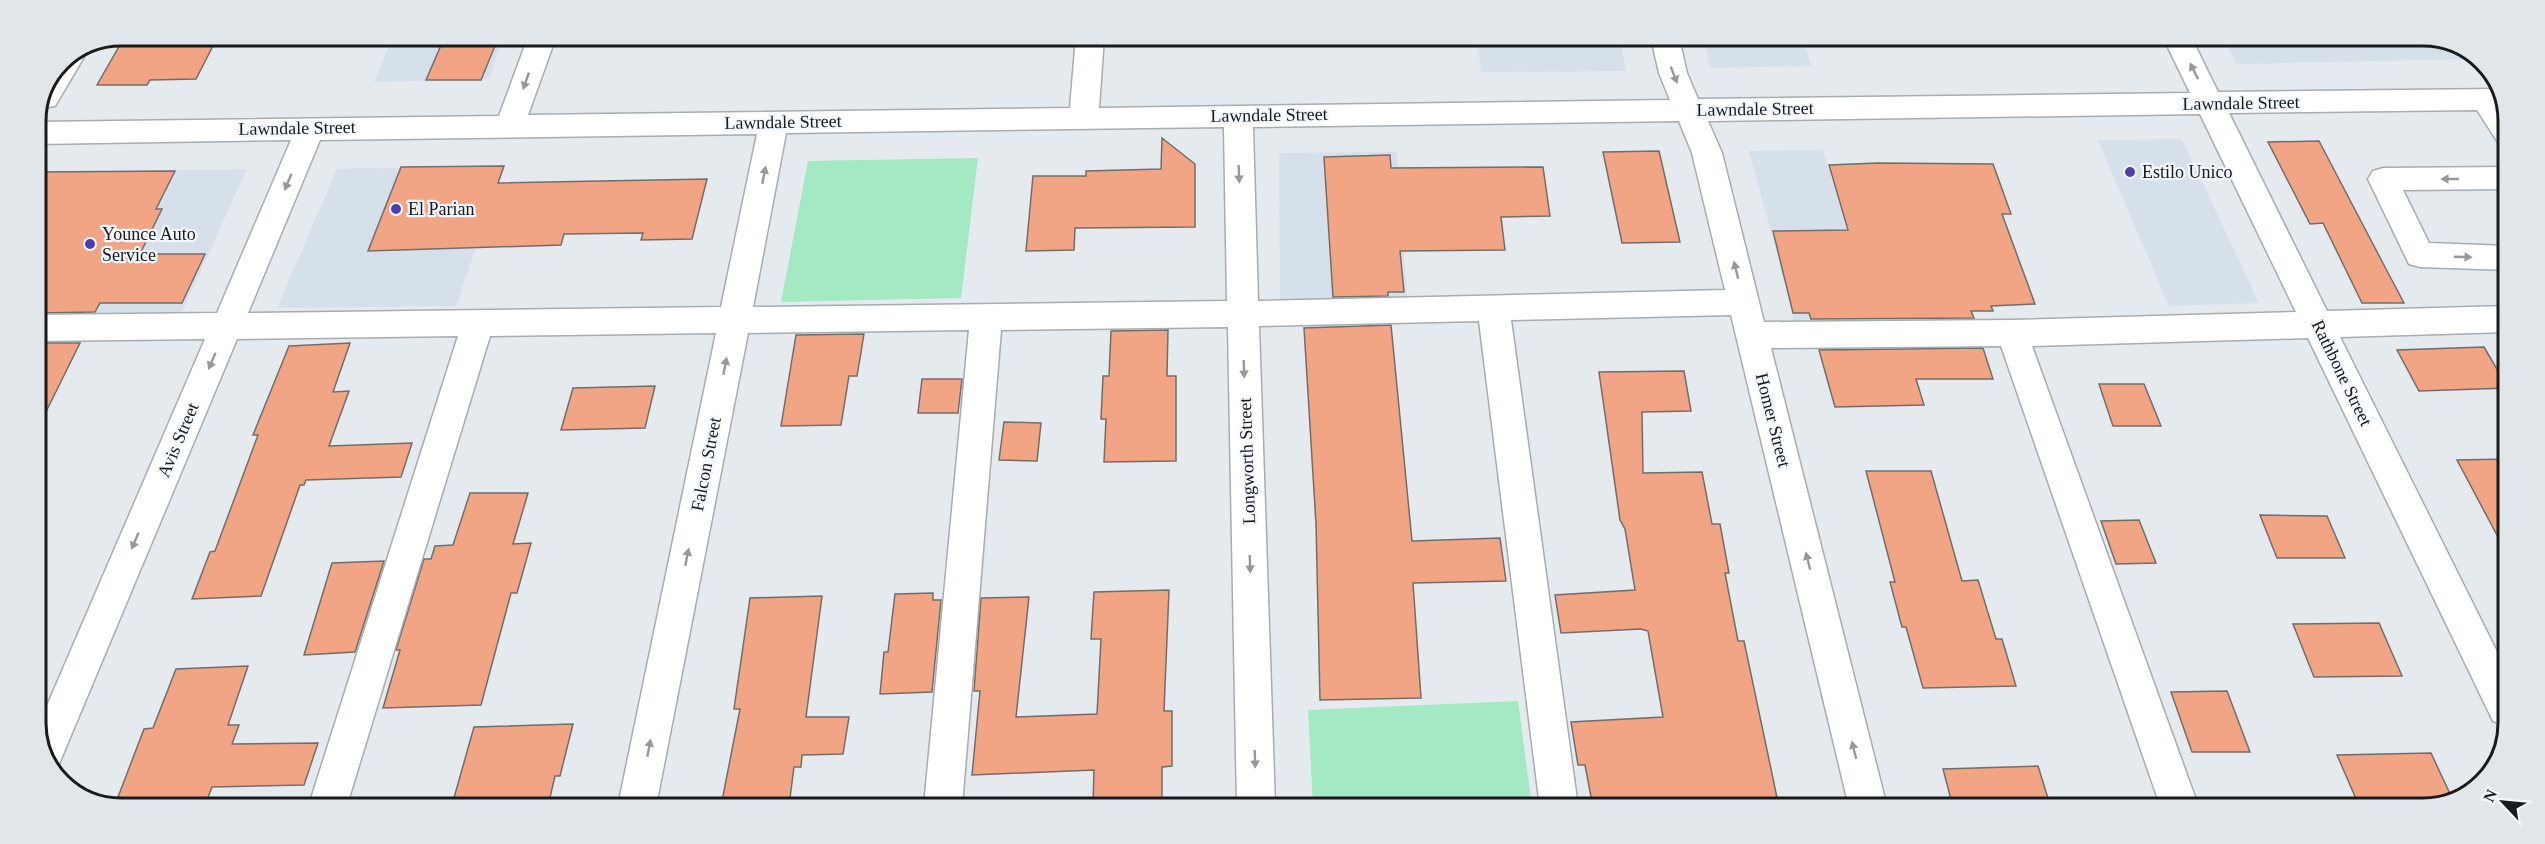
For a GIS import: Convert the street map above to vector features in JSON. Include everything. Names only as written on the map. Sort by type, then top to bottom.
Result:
[{"type":"street","points":[[510,126],[539,46]]},
{"type":"street","points":[[1084,118],[1089,46]]},
{"type":"street","name":"Homer Street","points":[[1667,46],[1672,73],[1707,153],[1866,798]]},
{"type":"street","name":"Rathbone Street","points":[[2182,46],[2498,692]]},
{"type":"street","name":"Lawndale Street","points":[[46,133],[2494,99]]},
{"type":"street","name":"Longworth Street","points":[[1238,116],[1256,798]]},
{"type":"street","name":"Falcon Street","points":[[639,798],[774,122]]},
{"type":"street","name":"Avis Street","points":[[49,743],[311,128]]},
{"type":"street","points":[[2498,178],[2383,179],[2420,255],[2498,258]]},
{"type":"street","points":[[46,328],[226,328],[1243,314],[1744,302]]},
{"type":"street","points":[[1492,307],[1558,798]]},
{"type":"street","points":[[944,798],[987,317]]},
{"type":"street","points":[[1752,335],[2012,333],[2498,319]]},
{"type":"street","points":[[330,798],[478,324]]},
{"type":"street","points":[[2012,333],[2176,798]]},
{"type":"shaded area","points":[[389,46],[500,46],[489,79],[374,82]]},
{"type":"shaded area","points":[[1478,46],[1621,46],[1626,71],[1481,72]]},
{"type":"shaded area","points":[[1705,46],[1805,46],[1811,66],[1710,68]]},
{"type":"shaded area","points":[[2228,46],[2423,46],[2443,49],[2465,59],[2237,64]]},
{"type":"shaded area","points":[[2182,139],[2259,303],[2169,306],[2098,140]]},
{"type":"shaded area","points":[[1823,150],[1848,234],[1926,318],[1792,320],[1793,313],[1749,151]]},
{"type":"shaded area","points":[[1397,152],[1407,299],[1280,300],[1279,153]]},
{"type":"shaded area","points":[[504,166],[456,306],[277,308],[337,169]]},
{"type":"shaded area","name":"Younce Auto Service","points":[[247,169],[182,312],[46,313],[46,172]]},
{"type":"green space","points":[[978,158],[961,298],[781,302],[808,161]]},
{"type":"green space","points":[[1518,701],[1531,798],[1313,798],[1308,710]]},
{"type":"building","points":[[119,46],[213,46],[196,79],[150,80],[147,85],[97,85]]},
{"type":"building","points":[[441,46],[495,46],[481,80],[426,80]]},
{"type":"building","points":[[1162,138],[1195,164],[1195,227],[1075,228],[1074,250],[1026,251],[1033,176],[1086,176],[1086,171],[1161,169]]},
{"type":"building","points":[[2319,141],[2404,303],[2362,303],[2323,223],[2310,224],[2268,142]]},
{"type":"building","points":[[1659,151],[1680,242],[1622,243],[1603,152]]},
{"type":"building","points":[[1390,155],[1391,168],[1543,167],[1550,216],[1501,217],[1505,250],[1400,251],[1404,292],[1388,292],[1388,296],[1333,297],[1324,157]]},
{"type":"building","points":[[1993,164],[2011,214],[2002,214],[2035,304],[1991,306],[1993,311],[1971,311],[1974,318],[1811,319],[1809,313],[1793,313],[1773,231],[1848,230],[1829,165]]},
{"type":"building","points":[[504,166],[498,183],[707,179],[692,239],[641,240],[643,233],[564,234],[561,245],[368,251],[401,167]]},
{"type":"building","name":"Younce Auto Service","points":[[175,171],[156,209],[162,209],[140,254],[205,254],[182,303],[100,303],[95,312],[46,313],[46,172]]},
{"type":"building","points":[[1391,325],[1412,541],[1500,538],[1506,581],[1413,583],[1421,698],[1320,700],[1316,524],[1304,328]]},
{"type":"building","points":[[1168,330],[1167,376],[1176,376],[1176,461],[1104,462],[1106,419],[1101,419],[1103,376],[1109,376],[1111,331]]},
{"type":"building","points":[[864,334],[857,376],[849,376],[841,425],[781,426],[796,335]]},
{"type":"building","points":[[46,343],[80,343],[46,411]]},
{"type":"building","points":[[350,343],[333,392],[349,391],[329,446],[412,443],[401,477],[306,480],[304,485],[300,485],[261,596],[192,599],[210,552],[215,551],[258,435],[253,435],[289,346]]},
{"type":"building","points":[[2484,347],[2498,371],[2498,388],[2419,391],[2397,350]]},
{"type":"building","points":[[1983,348],[1993,379],[1916,379],[1924,405],[1835,407],[1819,350]]},
{"type":"building","points":[[1684,371],[1691,411],[1642,412],[1643,473],[1702,472],[1712,524],[1720,524],[1729,573],[1725,573],[1738,641],[1744,641],[1777,798],[1591,798],[1585,765],[1578,765],[1571,722],[1663,717],[1648,631],[1641,629],[1561,633],[1555,595],[1635,590],[1625,529],[1620,520],[1599,372]]},
{"type":"building","points":[[922,379],[962,379],[958,413],[918,413]]},
{"type":"building","points":[[2099,384],[2144,384],[2161,426],[2113,426]]},
{"type":"building","points":[[655,386],[645,428],[561,430],[573,388]]},
{"type":"building","points":[[1004,422],[1041,423],[1037,461],[999,460]]},
{"type":"building","points":[[2498,459],[2498,537],[2457,460]]},
{"type":"building","points":[[1866,471],[1931,471],[1962,581],[1978,580],[1996,639],[2002,639],[2016,686],[1923,688],[1906,627],[1902,627],[1890,582],[1895,582]]},
{"type":"building","points":[[470,493],[528,493],[513,544],[531,543],[517,593],[511,593],[481,705],[383,708],[400,650],[396,650],[424,559],[431,559],[435,546],[453,545]]},
{"type":"building","points":[[2260,515],[2327,516],[2345,558],[2277,558]]},
{"type":"building","points":[[2139,520],[2156,563],[2116,564],[2101,521]]},
{"type":"building","points":[[384,561],[355,652],[304,655],[332,563]]},
{"type":"building","points":[[1169,590],[1164,711],[1172,711],[1172,766],[1162,767],[1162,798],[1093,798],[1094,770],[972,775],[980,691],[974,691],[981,598],[1029,597],[1016,717],[1097,714],[1101,639],[1091,639],[1094,592]]},
{"type":"building","points":[[933,593],[933,600],[941,600],[932,692],[880,694],[884,652],[888,652],[895,594]]},
{"type":"building","points":[[822,596],[806,717],[849,717],[843,754],[802,755],[801,767],[794,767],[790,798],[723,798],[740,709],[734,709],[750,598]]},
{"type":"building","points":[[2379,623],[2402,676],[2314,677],[2293,624]]},
{"type":"building","points":[[248,666],[228,725],[239,725],[232,744],[318,743],[304,785],[212,787],[208,798],[118,798],[144,729],[153,728],[176,669]]},
{"type":"building","points":[[2227,691],[2250,752],[2192,752],[2171,692]]},
{"type":"building","points":[[573,724],[560,776],[555,776],[550,798],[454,798],[474,727]]},
{"type":"building","points":[[2431,753],[2450,793],[2423,798],[2356,798],[2337,755]]},
{"type":"building","points":[[2038,766],[2048,798],[1951,798],[1943,769]]},
{"type":"place","name":"Estilo Unico","points":[[2130,172]]},
{"type":"place","name":"El Parian","points":[[396,209]]},
{"type":"place","name":"Younce Auto Service","points":[[90,244]]}]
